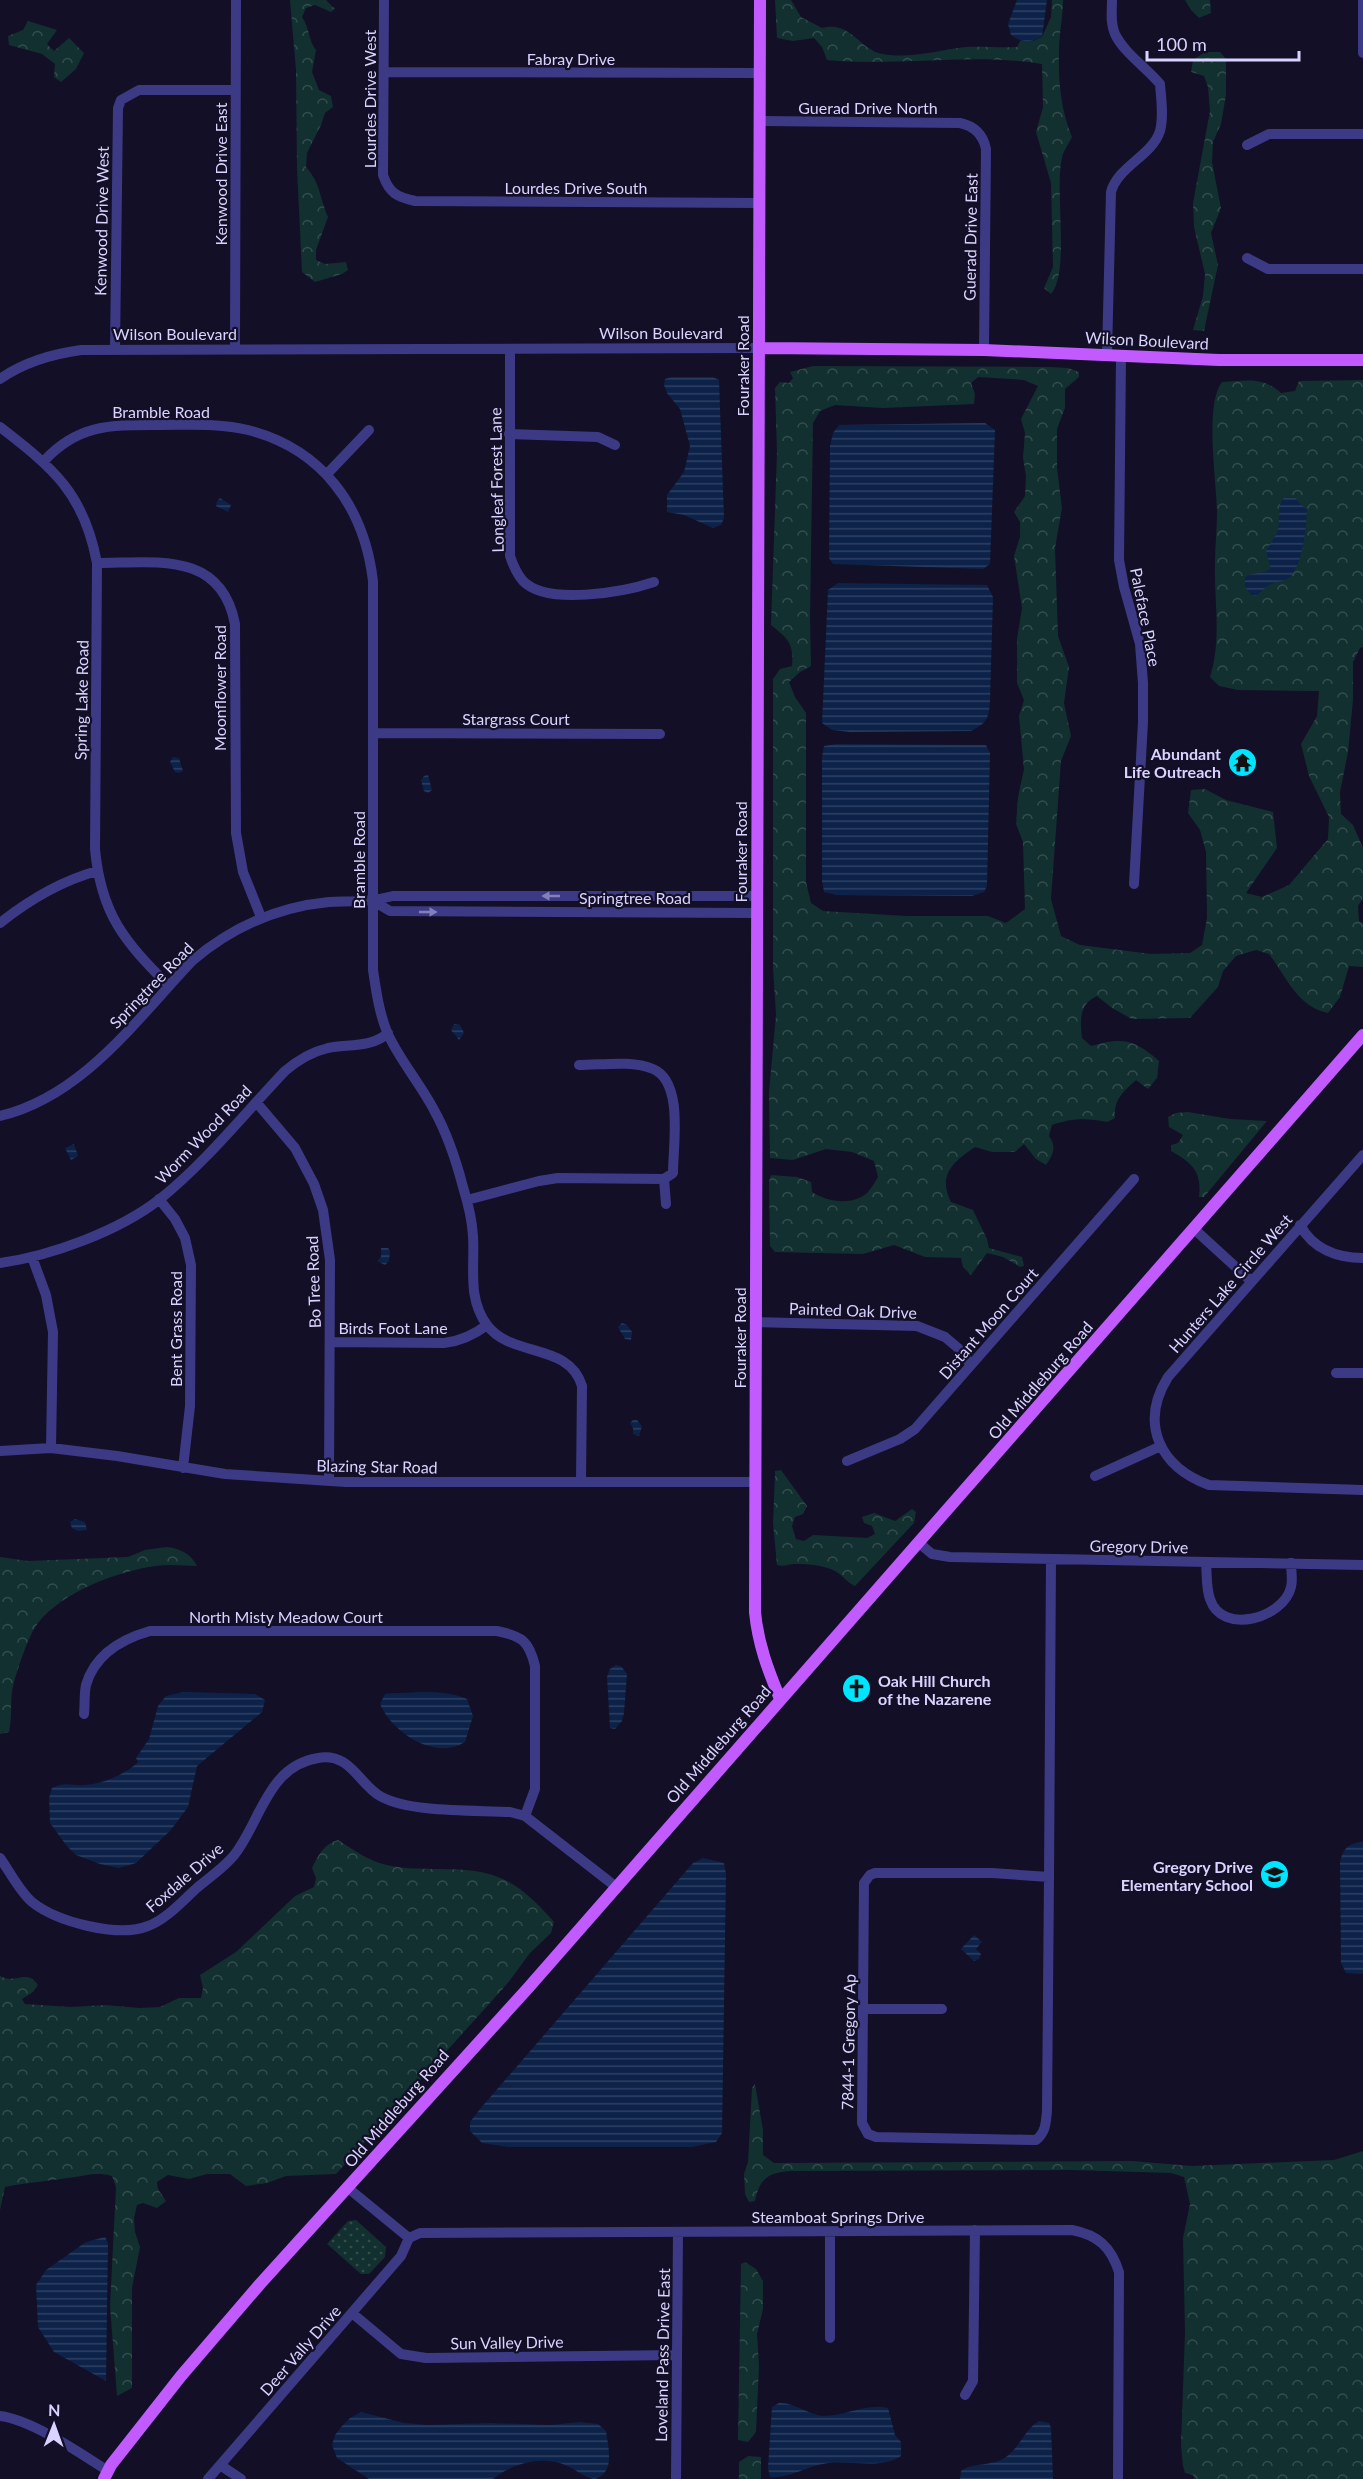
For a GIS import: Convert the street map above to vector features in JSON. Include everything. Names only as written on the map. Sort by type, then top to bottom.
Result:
[{"type":"main road","name":"Fouraker Road","points":[[760,0],[755,1612],[766,1667],[780,1699]]},
{"type":"main road","name":"Wilson Boulevard","points":[[759,348],[984,350],[1219,360],[1363,360]]},
{"type":"main road","name":"Old Middleburg Road","points":[[106,2475],[181,2376],[529,1987],[615,1886],[919,1543],[1363,1035]]},
{"type":"street","name":"Kenwood Drive East","points":[[235,349],[236,0]]},
{"type":"street","name":"Lourdes Drive West","points":[[384,0],[383,175],[387,186],[394,194]]},
{"type":"street","points":[[1107,354],[1111,192],[1120,175],[1153,143],[1159,133],[1161,123],[1160,84],[1114,33],[1112,0]]},
{"type":"street","points":[[1363,0],[1363,53]]},
{"type":"street","name":"Fabray Drive","points":[[384,72],[759,74]]},
{"type":"street","name":"Kenwood Drive West","points":[[115,350],[118,108],[121,100],[138,90],[235,90]]},
{"type":"street","name":"Guerad Drive North","points":[[759,121],[960,123],[975,129]]},
{"type":"street","name":"Guerad Drive East","points":[[975,129],[985,143],[986,149],[984,350]]},
{"type":"street","points":[[1247,145],[1269,134],[1363,134]]},
{"type":"street","name":"Lourdes Drive South","points":[[394,194],[415,201],[759,203]]},
{"type":"street","points":[[1247,258],[1268,269],[1363,269]]},
{"type":"street","name":"Wilson Boulevard","points":[[0,379],[30,362],[81,350],[759,348]]},
{"type":"street","name":"Longleaf Forest Lane","points":[[510,349],[510,556],[515,568],[524,582],[541,591],[588,594],[625,591],[654,582]]},
{"type":"street","name":"Paleface Place","points":[[1121,355],[1119,560],[1140,644],[1143,683],[1134,884]]},
{"type":"street","name":"Bramble Road","points":[[44,461],[62,443],[77,435],[108,426],[215,426],[247,430],[291,447],[327,474],[337,485],[352,511],[362,533],[371,563],[373,594],[372,901],[373,970],[376,992],[388,1033],[435,1112],[452,1148],[467,1200],[473,1238],[473,1291],[480,1313],[487,1325],[508,1343],[566,1361],[579,1376],[582,1386],[581,1482]]},
{"type":"street","name":"Spring Lake Road","points":[[0,427],[44,461],[68,487],[89,531],[97,563],[95,816],[97,871],[108,909],[116,926],[136,952],[169,986]]},
{"type":"street","points":[[327,474],[369,430]]},
{"type":"street","points":[[509,434],[598,437],[615,445]]},
{"type":"street","name":"Moonflower Road","points":[[97,563],[171,563],[192,567],[214,583],[230,606],[235,624],[236,833],[243,872],[261,917]]},
{"type":"street","name":"Stargrass Court","points":[[373,733],[660,734]]},
{"type":"street","points":[[0,923],[47,891],[66,881],[97,871]]},
{"type":"street","name":"Springtree Road","points":[[0,1116],[33,1105],[70,1084],[97,1062],[192,962],[219,939],[261,917],[304,905],[372,901],[393,896],[756,896]]},
{"type":"street","name":"Springtree Road","points":[[372,901],[390,911],[756,913]]},
{"type":"street","name":"Worm Wood Road","points":[[0,1263],[32,1257],[99,1233],[159,1199],[191,1170],[285,1071],[308,1055],[326,1048],[362,1044],[388,1033]]},
{"type":"street","points":[[467,1200],[558,1178],[664,1179],[673,1173],[674,1100],[667,1079],[652,1068],[632,1064],[579,1065]]},
{"type":"street","name":"Bo Tree Road","points":[[256,1102],[295,1148],[314,1184],[323,1210],[330,1260],[329,1481]]},
{"type":"street","name":"Hunters Lake Circle West","points":[[1161,1446],[1156,1432],[1155,1416],[1162,1387],[1251,1281],[1363,1155]]},
{"type":"street","points":[[664,1179],[666,1204]]},
{"type":"street","name":"Distant Moon Court","points":[[847,1461],[909,1434],[1134,1179]]},
{"type":"street","name":"Bent Grass Road","points":[[159,1199],[175,1219],[185,1238],[191,1265],[190,1406],[183,1468]]},
{"type":"street","points":[[1300,1225],[1322,1249],[1343,1257],[1363,1258]]},
{"type":"street","points":[[1193,1228],[1251,1281]]},
{"type":"street","points":[[32,1257],[46,1295],[52,1332],[51,1448]]},
{"type":"street","name":"Painted Oak Drive","points":[[756,1322],[917,1326],[945,1337],[958,1348],[971,1365]]},
{"type":"street","name":"Birds Foot Lane","points":[[330,1342],[444,1343],[476,1334],[487,1325]]},
{"type":"street","points":[[1336,1373],[1363,1374]]},
{"type":"street","points":[[1095,1476],[1161,1446],[1179,1470],[1209,1485],[1363,1490]]},
{"type":"street","name":"Blazing Star Road","points":[[0,1451],[51,1448],[254,1477],[329,1481],[755,1482]]},
{"type":"street","name":"Gregory Drive","points":[[919,1543],[932,1554],[950,1557],[1363,1565]]},
{"type":"street","name":"7844-1 Gregory Ap","points":[[1049,1877],[992,1873],[875,1873],[870,1875],[864,1883],[862,2123],[868,2134],[876,2137],[1036,2140],[1042,2135],[1046,2126],[1047,2110],[1049,1877],[1051,1559]]},
{"type":"street","points":[[1206,1562],[1210,1601],[1224,1615],[1235,1619],[1258,1619],[1286,1599],[1292,1586],[1291,1563]]},
{"type":"street","name":"North Misty Meadow Court","points":[[84,1714],[86,1685],[101,1658],[128,1637],[150,1631],[497,1631],[514,1635],[524,1641],[532,1651],[535,1666],[535,1790],[525,1816]]},
{"type":"street","name":"Foxdale Drive","points":[[0,1858],[31,1901],[49,1913],[102,1930],[120,1932],[149,1926],[167,1914],[235,1854],[274,1783],[291,1769],[319,1757],[337,1760],[348,1765],[378,1795],[397,1804],[510,1812],[525,1816],[615,1886]]},
{"type":"street","points":[[863,2009],[942,2009]]},
{"type":"street","points":[[348,2188],[409,2238]]},
{"type":"street","points":[[965,2395],[973,2381],[975,2230]]},
{"type":"street","name":"Steamboat Springs Drive","points":[[409,2238],[420,2233],[975,2230],[1072,2230],[1086,2233],[1099,2240],[1112,2254],[1119,2272],[1118,2479]]},
{"type":"street","name":"Loveland Pass Drive East","points":[[676,2479],[678,2232]]},
{"type":"street","points":[[830,2232],[830,2338]]},
{"type":"street","name":"Deer Vally Drive","points":[[208,2479],[400,2256],[409,2238]]},
{"type":"street","name":"Sun Valley Drive","points":[[352,2313],[401,2354],[426,2358],[677,2355]]},
{"type":"street","points":[[0,2416],[32,2426],[106,2475]]},
{"type":"street","points":[[220,2465],[241,2479]]},
{"type":"green space","points":[[290,0],[326,0],[335,9],[331,12],[315,5],[306,8],[302,17],[316,50],[312,72],[319,90],[331,96],[333,107],[325,113],[307,153],[306,167],[317,185],[328,217],[316,250],[316,260],[325,264],[346,262],[348,270],[315,282],[302,272],[297,168],[296,70]]},
{"type":"green space","points":[[775,0],[791,0],[801,17],[822,28],[840,28],[875,51],[883,54],[904,55],[966,47],[1017,47],[1020,41],[1033,41],[1042,37],[1051,17],[1052,0],[1063,0],[1059,45],[1060,84],[1065,117],[1072,137],[1063,154],[1060,168],[1060,267],[1057,283],[1051,294],[1044,288],[1053,267],[1051,183],[1036,132],[1043,107],[1042,64],[988,59],[881,62],[827,60],[822,47],[814,38],[793,41],[777,38]]},
{"type":"green space","points":[[1185,0],[1210,0],[1211,13],[1199,18]]},
{"type":"green space","points":[[28,21],[57,30],[47,44],[54,51],[69,38],[84,53],[76,69],[61,82],[54,77],[55,64],[42,54],[9,45],[8,36],[23,30]]},
{"type":"green space","points":[[1205,52],[1220,52],[1226,59],[1226,95],[1221,124],[1213,142],[1212,162],[1221,208],[1211,233],[1218,265],[1204,331],[1193,330],[1203,296],[1205,274],[1194,227],[1193,203],[1210,111],[1208,87],[1204,76],[1191,72],[1193,60]]},
{"type":"green space","points":[[813,366],[1051,367],[1068,368],[1079,372],[1079,377],[1065,389],[1065,408],[1057,429],[1057,468],[1062,508],[1055,548],[1058,636],[1069,667],[1064,703],[1071,736],[1061,761],[1051,899],[1061,936],[1080,945],[1151,954],[1190,953],[1202,945],[1207,918],[1206,852],[1200,830],[1188,813],[1191,790],[1205,789],[1226,800],[1273,812],[1277,848],[1246,893],[1262,897],[1289,885],[1328,839],[1329,817],[1309,776],[1301,744],[1317,716],[1319,691],[1238,690],[1219,686],[1210,677],[1217,634],[1215,564],[1217,513],[1213,425],[1217,393],[1222,382],[1260,382],[1281,393],[1295,391],[1299,381],[1363,380],[1363,647],[1360,648],[1353,662],[1353,700],[1348,752],[1340,792],[1341,814],[1353,825],[1363,848],[1363,898],[1358,906],[1359,921],[1363,923],[1363,967],[1349,966],[1340,997],[1328,1013],[1317,1010],[1300,997],[1269,954],[1256,950],[1236,956],[1223,971],[1218,987],[1190,1018],[1132,1019],[1097,996],[1091,999],[1082,1013],[1082,1038],[1091,1046],[1112,1041],[1135,1044],[1159,1061],[1157,1078],[1148,1089],[1136,1080],[1118,1101],[1115,1118],[1107,1122],[1080,1119],[1052,1125],[1049,1136],[1053,1144],[1053,1151],[1046,1165],[1036,1159],[1024,1144],[1015,1152],[992,1152],[975,1147],[954,1163],[947,1176],[947,1192],[951,1202],[973,1210],[989,1248],[1022,1257],[1024,1266],[1020,1267],[1003,1257],[987,1253],[971,1275],[963,1267],[961,1258],[925,1257],[894,1245],[863,1254],[775,1252],[770,1246],[769,1181],[771,1175],[797,1177],[811,1182],[812,1192],[840,1201],[861,1197],[878,1177],[874,1161],[852,1152],[826,1149],[793,1160],[770,1158],[769,1092],[776,1015],[773,968],[773,679],[780,669],[792,666],[789,642],[771,625],[777,452],[775,388],[780,382],[789,383],[793,378],[790,372]],"holes":[[[978,377],[1024,380],[1038,386],[1021,419],[1025,433],[1023,458],[1026,476],[1025,496],[1014,512],[1020,522],[1020,537],[1014,556],[1022,608],[1017,639],[1017,683],[1024,700],[1019,716],[1024,769],[1018,797],[1016,824],[1023,842],[1025,909],[1006,923],[988,916],[906,916],[823,911],[811,903],[806,882],[806,713],[795,697],[789,682],[811,666],[813,423],[820,411],[835,405],[883,408],[974,404],[975,394],[971,383]]]},
{"type":"green space","points":[[1188,1112],[1230,1119],[1267,1121],[1204,1197],[1199,1197],[1199,1181],[1194,1169],[1171,1151],[1171,1145],[1178,1143],[1183,1135],[1169,1127],[1168,1117],[1176,1113]]},
{"type":"green space","points":[[781,1470],[807,1506],[803,1514],[795,1517],[792,1526],[796,1539],[804,1541],[813,1535],[867,1538],[875,1534],[872,1526],[864,1523],[862,1517],[874,1513],[895,1521],[912,1509],[916,1512],[914,1523],[855,1586],[826,1567],[806,1564],[777,1565],[773,1523],[775,1471]]},
{"type":"green space","points":[[167,1547],[185,1552],[197,1566],[156,1566],[108,1578],[61,1602],[38,1623],[27,1643],[14,1682],[9,1732],[0,1734],[0,1557],[28,1561],[128,1557],[145,1550]]},
{"type":"green space","points":[[338,1840],[367,1858],[387,1865],[416,1869],[477,1871],[512,1883],[538,1904],[554,1922],[551,1933],[530,1953],[507,1984],[336,2174],[286,2176],[267,2183],[246,2186],[230,2174],[207,2174],[189,2179],[168,2175],[157,2182],[158,2189],[166,2201],[157,2208],[143,2203],[137,2205],[134,2218],[135,2232],[140,2247],[132,2288],[132,2388],[117,2396],[110,2306],[116,2187],[112,2176],[93,2174],[5,2187],[0,2210],[0,1976],[11,1979],[25,1977],[34,1980],[38,1985],[33,1992],[22,1999],[25,2004],[71,2007],[106,2005],[139,2008],[160,2007],[179,1998],[201,1998],[203,1988],[200,1975],[236,1952],[295,1896],[314,1887],[316,1878],[312,1868],[314,1863],[325,1847]]},
{"type":"green space","points":[[755,2084],[763,2130],[763,2155],[774,2163],[1132,2161],[1192,2166],[1334,2160],[1363,2151],[1363,2479],[1195,2479],[1193,2475],[1185,2473],[1181,2445],[1185,2332],[1183,2238],[1190,2204],[1184,2177],[1171,2173],[1072,2170],[790,2171],[776,2173],[766,2178],[759,2187],[755,2201],[749,2202],[745,2194],[744,2174],[748,2162],[752,2088]]},
{"type":"green space","points":[[356,2220],[386,2247],[385,2257],[369,2274],[361,2274],[327,2244],[348,2221]]},
{"type":"green space","points":[[745,2262],[756,2269],[763,2281],[763,2309],[757,2334],[759,2366],[756,2432],[748,2442],[738,2440],[741,2264]]},
{"type":"green space","points":[[748,2456],[761,2457],[761,2479],[739,2479],[739,2462]]},
{"type":"water","points":[[1017,0],[1047,0],[1042,37],[1026,41],[1011,35],[1008,24]]},
{"type":"water","points":[[713,377],[719,380],[724,518],[721,525],[713,528],[684,515],[667,512],[667,495],[684,472],[690,446],[680,409],[667,393],[664,385],[665,379]]},
{"type":"water","points":[[985,423],[995,430],[990,564],[983,569],[833,564],[829,558],[830,446],[833,433],[839,425]]},
{"type":"water","points":[[1291,497],[1307,510],[1303,546],[1298,565],[1289,578],[1271,584],[1256,596],[1251,595],[1245,586],[1245,577],[1271,568],[1266,551],[1278,531],[1280,504],[1284,498]]},
{"type":"water","points":[[220,498],[231,505],[228,512],[216,506]]},
{"type":"water","points":[[838,583],[987,585],[993,597],[990,701],[988,716],[984,722],[971,731],[850,732],[832,730],[822,723],[828,590]]},
{"type":"water","points":[[836,744],[986,745],[990,753],[987,886],[984,892],[972,896],[836,895],[824,892],[822,881],[822,757],[824,746]]},
{"type":"water","points":[[173,757],[179,758],[183,771],[175,772],[170,762]]},
{"type":"water","points":[[428,775],[432,790],[428,793],[424,791],[421,780]]},
{"type":"water","points":[[454,1024],[460,1025],[464,1033],[459,1040],[451,1030]]},
{"type":"water","points":[[74,1144],[78,1156],[71,1160],[65,1148]]},
{"type":"water","points":[[381,1248],[388,1248],[390,1251],[389,1261],[385,1265],[377,1261],[381,1257]]},
{"type":"water","points":[[622,1323],[627,1325],[632,1332],[631,1340],[625,1339],[618,1327]]},
{"type":"water","points":[[637,1420],[642,1426],[639,1436],[633,1434],[630,1423]]},
{"type":"water","points":[[75,1519],[85,1522],[87,1530],[78,1531],[72,1528],[70,1522]]},
{"type":"water","points":[[616,1665],[621,1666],[627,1674],[624,1713],[622,1721],[615,1729],[610,1728],[607,1677],[610,1669]]},
{"type":"water","points":[[183,1692],[255,1694],[265,1700],[262,1712],[197,1766],[188,1807],[170,1831],[136,1863],[119,1868],[76,1855],[50,1823],[49,1798],[52,1788],[65,1784],[99,1783],[133,1766],[138,1762],[136,1758],[149,1739],[158,1706],[166,1696]]},
{"type":"water","points":[[440,1693],[467,1699],[473,1716],[465,1742],[454,1747],[441,1748],[416,1741],[405,1734],[394,1725],[380,1704],[385,1694]]},
{"type":"water","points":[[1363,1842],[1363,1974],[1346,1973],[1341,1963],[1340,1864],[1342,1854],[1347,1848]]},
{"type":"water","points":[[703,1858],[724,1863],[726,1874],[722,2133],[716,2142],[692,2147],[508,2147],[482,2143],[470,2131],[470,2122],[480,2109],[693,1863]]},
{"type":"water","points":[[974,1935],[982,1942],[976,1949],[981,1954],[979,1959],[974,1961],[961,1949]]},
{"type":"water","points":[[105,2237],[108,2243],[106,2381],[54,2352],[38,2327],[36,2285],[46,2270],[86,2242]]},
{"type":"water","points":[[779,2403],[791,2404],[824,2416],[872,2407],[888,2408],[895,2435],[901,2442],[901,2456],[884,2462],[823,2464],[783,2476],[770,2477],[768,2468],[772,2407]]},
{"type":"water","points":[[361,2412],[404,2423],[428,2425],[489,2423],[551,2425],[579,2422],[598,2424],[606,2431],[609,2451],[608,2465],[602,2476],[595,2479],[556,2462],[537,2461],[518,2465],[493,2479],[369,2479],[337,2458],[332,2445],[335,2435],[342,2426]]},
{"type":"water","points":[[1039,2421],[1049,2423],[1051,2428],[1053,2479],[960,2479],[961,2471],[966,2468],[995,2462],[1006,2457]]},
{"type":"place","name":"Abundant Life Outreach","points":[[1242,762]]},
{"type":"place","name":"Oak Hill Church of the Nazarene","points":[[857,1689]]},
{"type":"place","name":"Gregory Drive Elementary School","points":[[1274,1875]]}]
